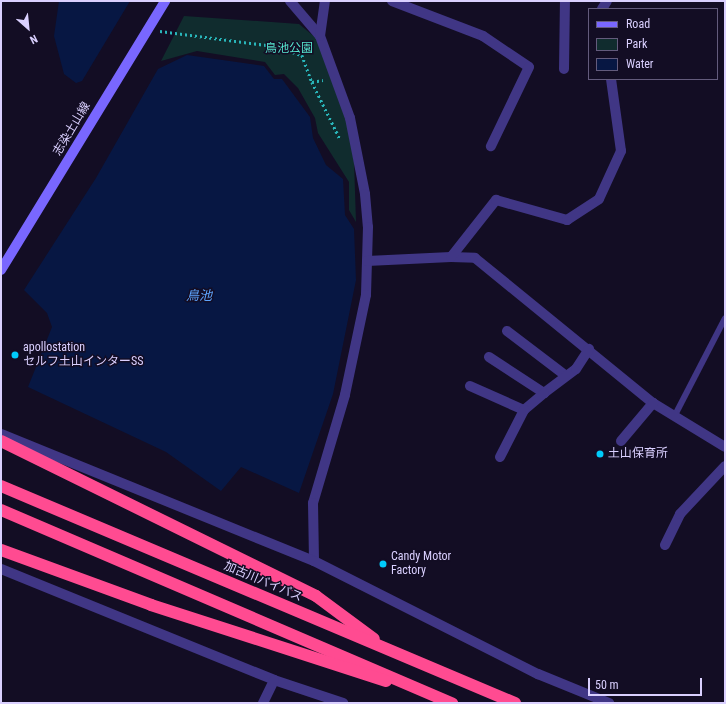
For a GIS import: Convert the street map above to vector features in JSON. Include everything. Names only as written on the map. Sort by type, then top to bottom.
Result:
[{"type":"highway","points":[[1,441],[316,596],[391,651]]},
{"type":"highway","name":"加古川バイパス","points":[[1,486],[515,703]]},
{"type":"highway","points":[[1,510],[250,614],[452,703]]},
{"type":"highway","points":[[1,550],[159,608],[332,666],[427,693]]},
{"type":"main road","name":"志染土山線","points":[[1,270],[165,1]]},
{"type":"street","points":[[290,1],[320,36],[350,118],[366,194],[368,261],[366,295],[345,395],[313,503],[314,561]]},
{"type":"street","points":[[320,36],[325,1]]},
{"type":"street","points":[[392,1],[484,36],[529,68],[491,146]]},
{"type":"street","points":[[564,69],[565,1]]},
{"type":"street","points":[[451,257],[496,200],[567,220],[599,199],[620,152],[611,80]]},
{"type":"street","points":[[368,261],[451,257],[475,258],[590,349],[653,403],[725,447]]},
{"type":"street","points":[[507,331],[566,376]]},
{"type":"street","points":[[500,457],[524,410],[576,369],[590,349]]},
{"type":"street","points":[[489,357],[544,393]]},
{"type":"street","points":[[470,386],[524,410]]},
{"type":"street","points":[[621,441],[653,403]]},
{"type":"street","points":[[1,434],[314,561],[538,674],[609,703]]},
{"type":"street","points":[[665,545],[680,514],[725,466]]},
{"type":"street","points":[[1,569],[274,680],[344,703]]},
{"type":"street","points":[[263,703],[274,680]]},
{"type":"lane","points":[[674,417],[725,318]]},
{"type":"path","points":[[148,29],[274,46],[302,55],[312,82],[342,145]]},
{"type":"path","points":[[312,82],[336,77]]},
{"type":"green space","name":"鳥池公園","points":[[184,16],[299,24],[316,38],[346,119],[354,161],[356,222],[349,210],[349,182],[318,133],[315,118],[298,88],[284,74],[275,75],[265,62],[197,51],[161,61]]},
{"type":"water","points":[[59,1],[130,1],[82,81],[76,83],[64,74],[54,36]]},
{"type":"water","name":"鳥池","points":[[187,55],[264,66],[274,79],[282,79],[310,117],[313,138],[326,165],[343,179],[345,215],[354,229],[356,280],[333,394],[299,493],[241,467],[221,491],[166,452],[28,387],[52,327],[47,313],[24,290],[96,178],[158,69]]},
{"type":"place","name":"apollostation セルフ土山インターSS","points":[[15,355]]},
{"type":"place","name":"土山保育所","points":[[600,454]]},
{"type":"place","name":"Candy Motor Factory","points":[[383,564]]}]
